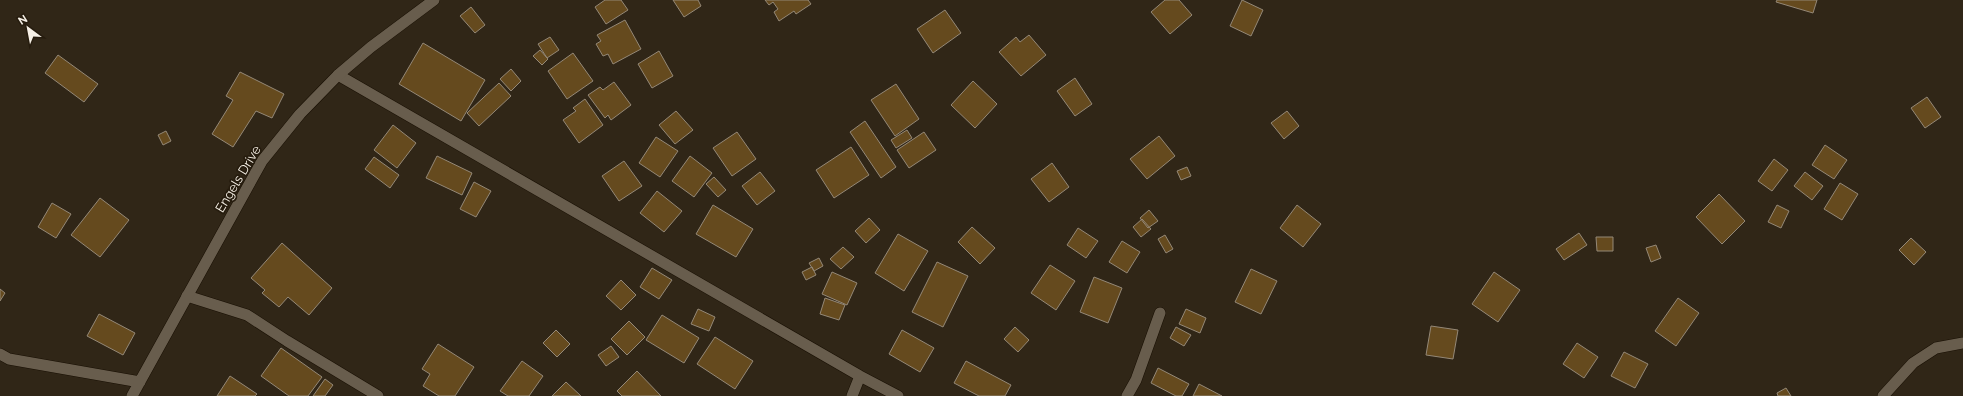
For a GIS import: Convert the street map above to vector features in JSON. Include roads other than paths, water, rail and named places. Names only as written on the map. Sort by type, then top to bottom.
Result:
[{"type":"street","name":"Engels Drive","points":[[132,396],[262,161],[300,114],[338,75],[370,47],[434,0]]},
{"type":"street","points":[[338,75],[860,376],[898,396]]},
{"type":"street","points":[[188,296],[247,315],[378,396]]},
{"type":"street","points":[[1127,396],[1136,380],[1160,313]]},
{"type":"street","points":[[1884,396],[1913,363],[1936,348],[1963,343]]},
{"type":"street","points":[[0,354],[9,359],[140,382]]},
{"type":"street","points":[[852,396],[860,376]]}]
